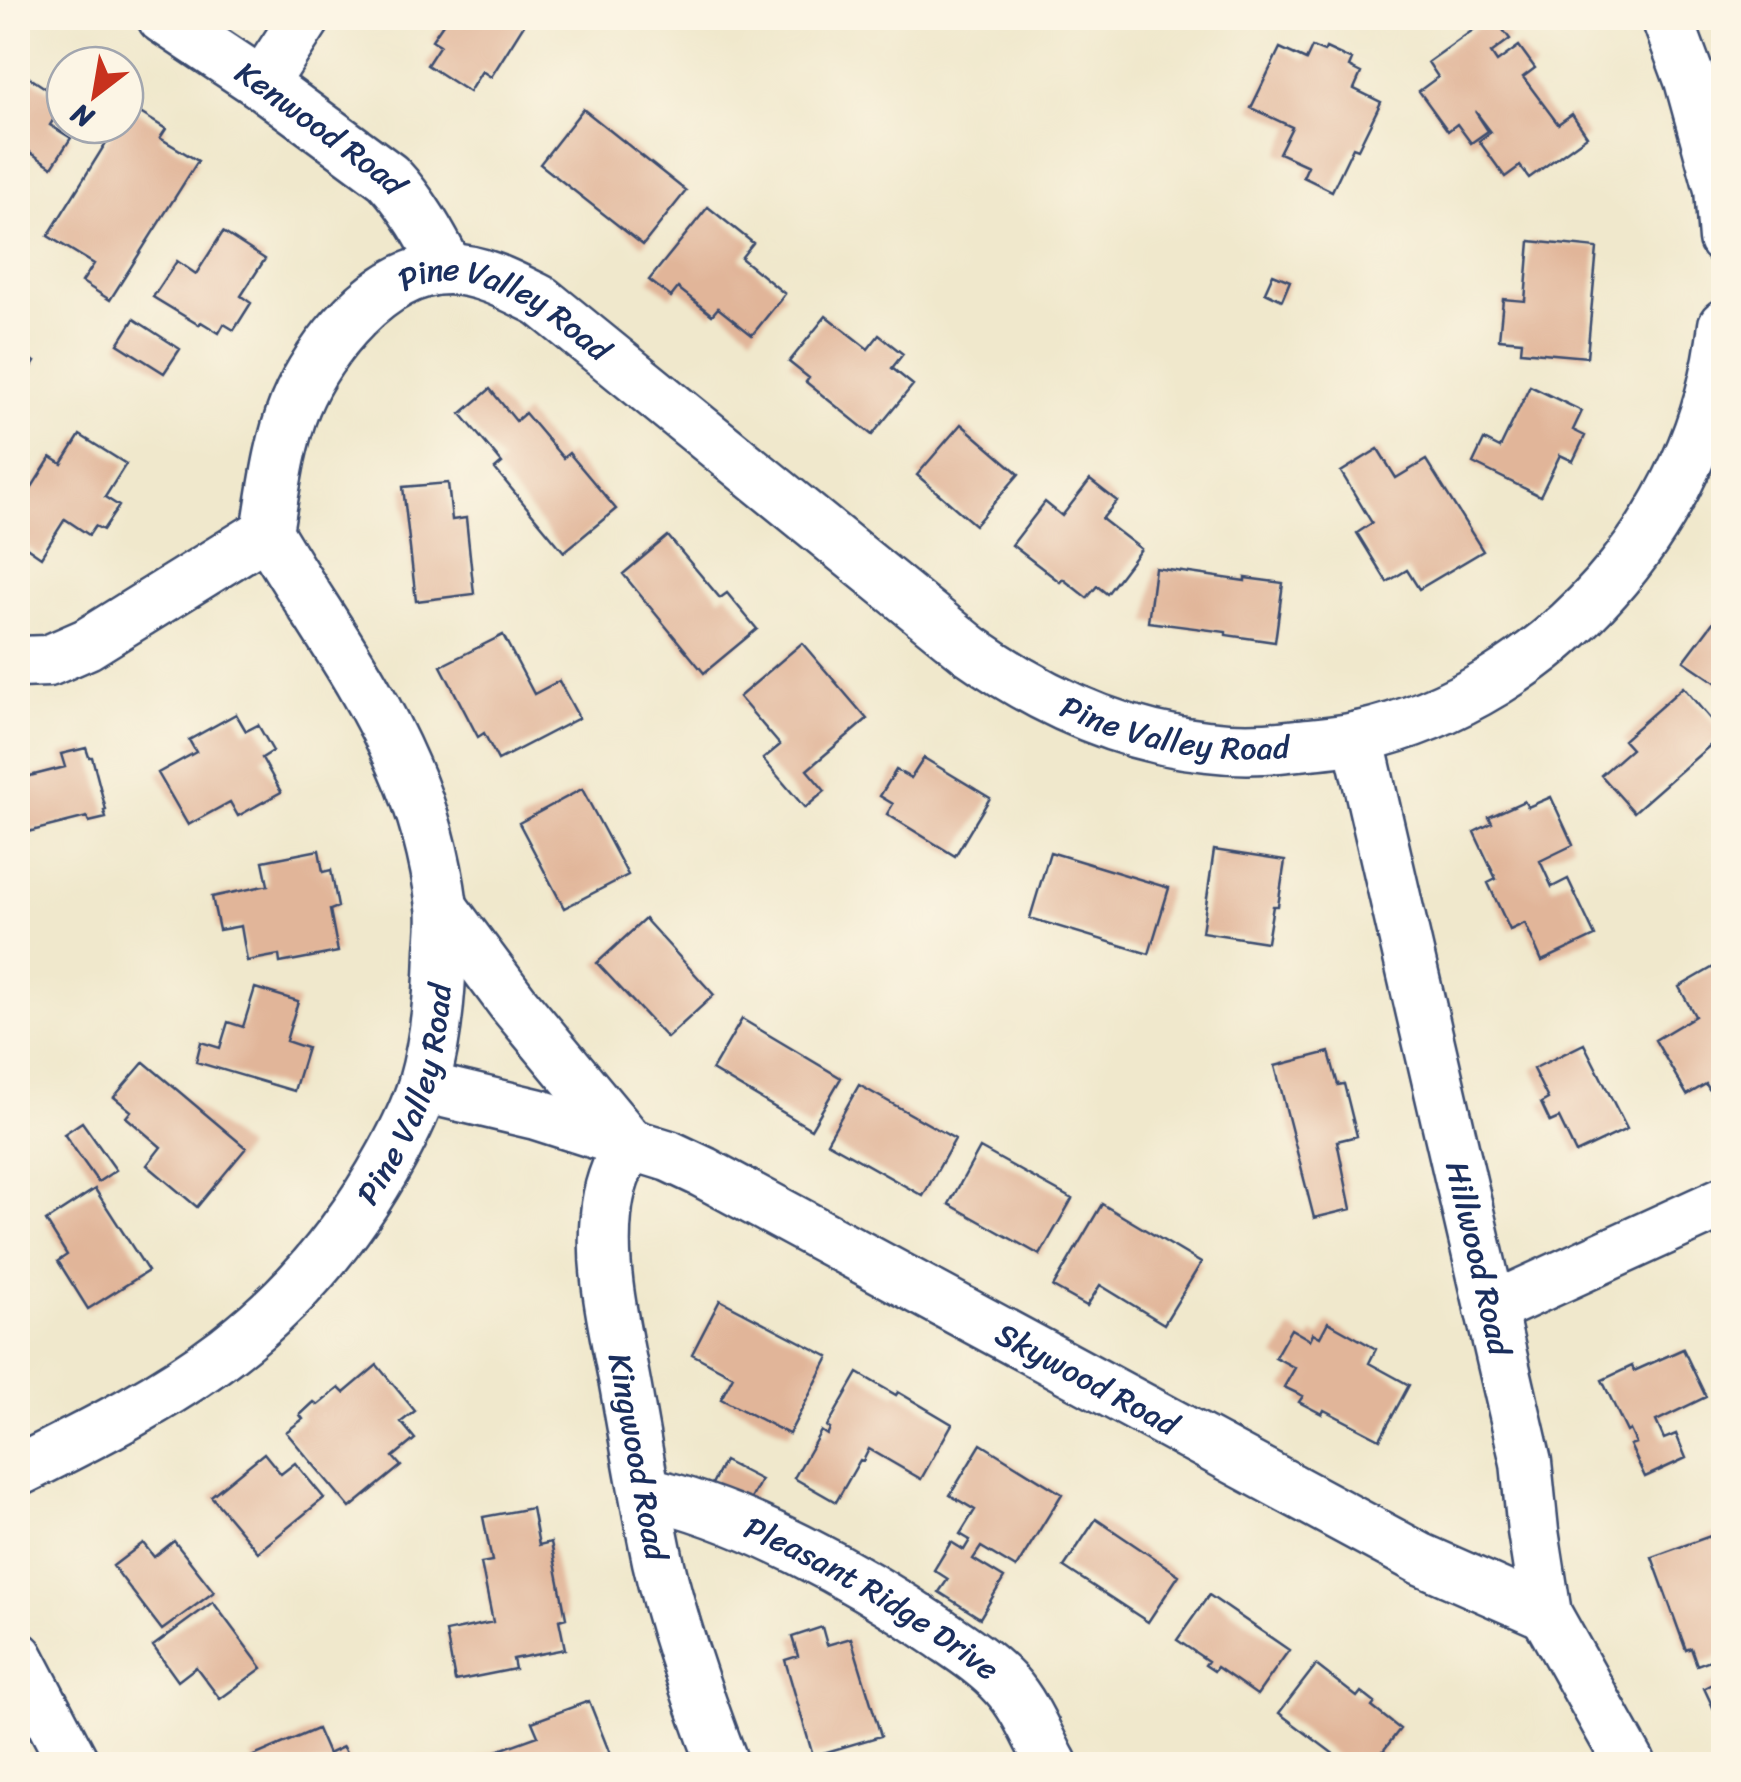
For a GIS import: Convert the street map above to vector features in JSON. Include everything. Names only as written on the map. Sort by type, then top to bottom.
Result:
[{"type":"street","name":"Kenwood Road","points":[[163,18],[262,84],[388,178],[430,233],[448,269]]},
{"type":"street","points":[[262,84],[305,18]]},
{"type":"street","points":[[1667,18],[1722,189],[1724,239]]},
{"type":"street","name":"Pine Valley Road","points":[[18,1471],[172,1390],[262,1321],[326,1254],[374,1188],[423,1087],[439,1007],[443,909],[428,836],[405,769],[366,688],[267,532],[280,459],[296,405],[326,351],[377,296],[395,283],[448,269],[479,275],[541,302],[970,650],[1068,709],[1123,728],[1206,746],[1265,749],[1358,737],[1457,702],[1496,681],[1571,625],[1614,580],[1657,520],[1683,474],[1708,407],[1724,325]]},
{"type":"street","points":[[18,662],[48,661],[87,644],[267,532]]},
{"type":"street","name":"Hillwood Road","points":[[1358,737],[1526,1462],[1546,1614],[1630,1764]]},
{"type":"street","points":[[443,909],[513,1003],[630,1144]]},
{"type":"street","name":"Skywood Road","points":[[423,1087],[536,1114],[669,1156],[704,1172],[1422,1559],[1546,1614]]},
{"type":"street","name":"Kingwood Road","points":[[630,1144],[611,1183],[606,1214],[604,1250],[612,1312],[659,1564],[700,1702],[723,1764]]},
{"type":"street","points":[[1490,1310],[1724,1202]]},
{"type":"street","name":"Pleasant Ridge Drive","points":[[644,1492],[671,1498],[802,1551],[911,1613],[987,1665],[1009,1688],[1052,1764]]},
{"type":"street","points":[[18,1657],[74,1764]]},
{"type":"building","points":[[447,18],[517,18],[525,23],[491,77],[482,71],[469,92],[427,65],[440,45],[432,40]]},
{"type":"building","points":[[1490,18],[1510,39],[1491,53],[1497,62],[1519,46],[1535,68],[1523,77],[1558,124],[1572,114],[1587,136],[1529,178],[1520,166],[1505,177],[1479,141],[1491,132],[1475,111],[1488,131],[1471,143],[1457,124],[1448,131],[1419,91],[1438,77],[1428,62]]},
{"type":"building","points":[[1312,47],[1324,52],[1326,48],[1352,60],[1349,67],[1361,73],[1354,89],[1381,102],[1332,191],[1303,177],[1308,166],[1279,153],[1292,127],[1251,108],[1280,48],[1306,60]]},
{"type":"building","points":[[18,70],[45,88],[45,145],[66,145],[52,167],[18,144]]},
{"type":"building","points":[[583,109],[686,191],[643,245],[540,164]]},
{"type":"building","points":[[145,116],[166,129],[160,138],[198,161],[110,300],[82,282],[94,264],[48,236],[105,145],[145,145]]},
{"type":"building","points":[[708,207],[753,243],[741,258],[785,294],[752,335],[718,308],[712,315],[678,288],[671,297],[649,280]]},
{"type":"building","points":[[223,232],[265,259],[241,296],[251,303],[234,330],[224,324],[219,333],[153,297],[177,261],[196,274]]},
{"type":"building","points":[[1530,241],[1597,248],[1587,357],[1521,351],[1522,341],[1499,339],[1503,299],[1525,301]]},
{"type":"building","points":[[1273,274],[1290,281],[1282,300],[1265,292]]},
{"type":"building","points":[[826,316],[868,349],[879,335],[903,354],[892,368],[913,385],[872,435],[806,382],[809,378],[789,362]]},
{"type":"building","points":[[134,319],[180,349],[164,373],[118,344]]},
{"type":"building","points":[[18,351],[35,362],[18,389]]},
{"type":"building","points":[[1530,386],[1582,411],[1573,430],[1585,436],[1573,461],[1560,455],[1540,496],[1473,463],[1484,440],[1500,448]]},
{"type":"building","points":[[490,389],[516,421],[525,413],[563,458],[569,453],[616,509],[564,552],[495,469],[502,463],[461,414]]},
{"type":"building","points":[[961,424],[1019,474],[975,525],[917,475]]},
{"type":"building","points":[[80,435],[126,464],[105,497],[119,506],[103,530],[95,526],[89,535],[65,519],[41,557],[18,541],[18,509],[51,457],[62,464]]},
{"type":"building","points":[[1378,449],[1396,478],[1426,460],[1483,551],[1419,589],[1407,570],[1387,582],[1357,533],[1372,523],[1341,472]]},
{"type":"building","points":[[1090,480],[1117,501],[1102,519],[1141,549],[1107,594],[1097,586],[1087,598],[1012,545],[1045,502],[1062,516]]},
{"type":"building","points":[[448,483],[452,520],[466,518],[474,594],[416,601],[403,487]]},
{"type":"building","points":[[668,536],[720,598],[727,593],[757,629],[704,673],[623,574]]},
{"type":"building","points":[[1155,568],[1283,583],[1275,642],[1148,622]]},
{"type":"building","points":[[1717,617],[1724,622],[1724,688],[1684,661]]},
{"type":"building","points":[[503,635],[534,694],[559,681],[579,718],[498,760],[484,733],[478,737],[441,666]]},
{"type":"building","points":[[802,643],[867,719],[807,770],[825,791],[805,808],[763,759],[780,745],[739,697]]},
{"type":"building","points":[[1683,687],[1723,734],[1634,812],[1601,775],[1631,749],[1623,740]]},
{"type":"building","points":[[236,714],[246,731],[258,725],[273,751],[262,758],[281,792],[238,816],[230,802],[188,825],[158,773],[196,752],[189,740]]},
{"type":"building","points":[[86,748],[92,757],[106,818],[89,822],[87,817],[20,834],[18,779],[65,767],[61,754]]},
{"type":"building","points":[[924,758],[990,798],[955,856],[887,814],[893,804],[880,796],[896,770],[911,778]]},
{"type":"building","points":[[582,789],[628,875],[564,908],[519,823]]},
{"type":"building","points":[[1551,797],[1573,845],[1540,861],[1552,887],[1568,879],[1595,936],[1542,961],[1525,923],[1510,930],[1488,883],[1496,879],[1474,832],[1492,823],[1489,817],[1524,801],[1528,807]]},
{"type":"building","points":[[319,850],[323,872],[331,870],[338,907],[330,910],[338,952],[280,963],[279,955],[247,961],[241,926],[219,930],[212,897],[268,885],[263,861]]},
{"type":"building","points":[[1214,850],[1285,861],[1267,942],[1202,932]]},
{"type":"building","points":[[1050,852],[1169,888],[1149,954],[1030,918]]},
{"type":"building","points":[[645,919],[714,995],[667,1038],[597,963]]},
{"type":"building","points":[[1724,961],[1724,1091],[1714,1097],[1706,1084],[1687,1095],[1655,1040],[1695,1016],[1679,987]]},
{"type":"building","points":[[255,988],[298,1001],[286,1041],[307,1048],[294,1091],[196,1062],[201,1042],[220,1048],[228,1022],[243,1027]]},
{"type":"building","points":[[742,1019],[841,1078],[811,1129],[712,1070]]},
{"type":"building","points":[[1584,1044],[1627,1129],[1576,1153],[1559,1118],[1550,1122],[1541,1103],[1548,1099],[1533,1069]]},
{"type":"building","points":[[1329,1052],[1338,1085],[1344,1084],[1357,1136],[1337,1141],[1351,1209],[1314,1218],[1275,1066]]},
{"type":"building","points":[[144,1062],[246,1148],[197,1207],[147,1165],[161,1147],[126,1117],[131,1111],[114,1097]]},
{"type":"building","points":[[859,1085],[955,1139],[923,1196],[827,1142]]},
{"type":"building","points":[[82,1122],[116,1170],[98,1182],[64,1134]]},
{"type":"building","points":[[980,1148],[1072,1199],[1040,1255],[949,1204]]},
{"type":"building","points":[[95,1189],[148,1271],[88,1309],[58,1261],[67,1255],[46,1221]]},
{"type":"building","points":[[1102,1204],[1201,1263],[1164,1324],[1100,1285],[1087,1306],[1053,1287]]},
{"type":"building","points":[[720,1300],[829,1357],[789,1434],[721,1399],[733,1376],[692,1354]]},
{"type":"building","points":[[1328,1322],[1376,1349],[1369,1363],[1409,1385],[1380,1439],[1324,1410],[1322,1414],[1299,1402],[1303,1396],[1284,1387],[1295,1368],[1275,1357],[1291,1329],[1310,1340],[1313,1333],[1320,1337]]},
{"type":"building","points":[[1683,1349],[1706,1397],[1656,1421],[1664,1439],[1676,1434],[1686,1458],[1645,1477],[1630,1445],[1636,1443],[1602,1380],[1632,1366],[1634,1371]]},
{"type":"building","points":[[377,1365],[415,1411],[401,1422],[415,1439],[393,1457],[401,1466],[350,1508],[286,1432],[303,1419],[300,1415],[314,1402],[318,1405],[339,1388],[344,1393]]},
{"type":"building","points":[[858,1373],[952,1424],[921,1479],[869,1449],[836,1502],[794,1478],[821,1431],[827,1435],[827,1427]]},
{"type":"building","points":[[981,1444],[1062,1494],[1016,1568],[981,1547],[973,1559],[1004,1578],[980,1618],[939,1592],[948,1579],[934,1570],[951,1542],[964,1550],[970,1540],[960,1534],[975,1510],[950,1495]]},
{"type":"building","points":[[264,1453],[281,1474],[295,1463],[324,1498],[258,1552],[211,1496]]},
{"type":"building","points":[[724,1461],[761,1480],[748,1505],[711,1486]]},
{"type":"building","points":[[532,1508],[539,1545],[551,1542],[566,1618],[559,1620],[565,1649],[513,1659],[515,1669],[455,1681],[446,1632],[493,1622],[481,1563],[492,1561],[483,1517]]},
{"type":"building","points":[[1096,1519],[1179,1575],[1148,1622],[1064,1567]]},
{"type":"building","points":[[1724,1531],[1724,1655],[1697,1665],[1691,1648],[1686,1650],[1652,1557]]},
{"type":"building","points":[[174,1541],[214,1592],[162,1630],[113,1566],[143,1543],[154,1557]]},
{"type":"building","points":[[1209,1595],[1289,1650],[1257,1695],[1217,1667],[1214,1671],[1205,1665],[1208,1661],[1177,1640]]},
{"type":"building","points":[[213,1602],[262,1668],[220,1699],[196,1667],[178,1681],[153,1646]]},
{"type":"building","points":[[822,1627],[827,1645],[851,1638],[881,1736],[813,1756],[785,1660],[798,1656],[792,1637]]},
{"type":"building","points":[[1316,1665],[1357,1697],[1361,1692],[1375,1703],[1372,1707],[1400,1729],[1373,1764],[1347,1764],[1279,1713]]},
{"type":"building","points":[[1724,1678],[1724,1731],[1704,1688]]},
{"type":"building","points":[[589,1701],[614,1764],[480,1764],[477,1758],[538,1736],[532,1722]]},
{"type":"building","points":[[317,1729],[328,1754],[343,1747],[351,1764],[255,1764],[251,1757]]}]
